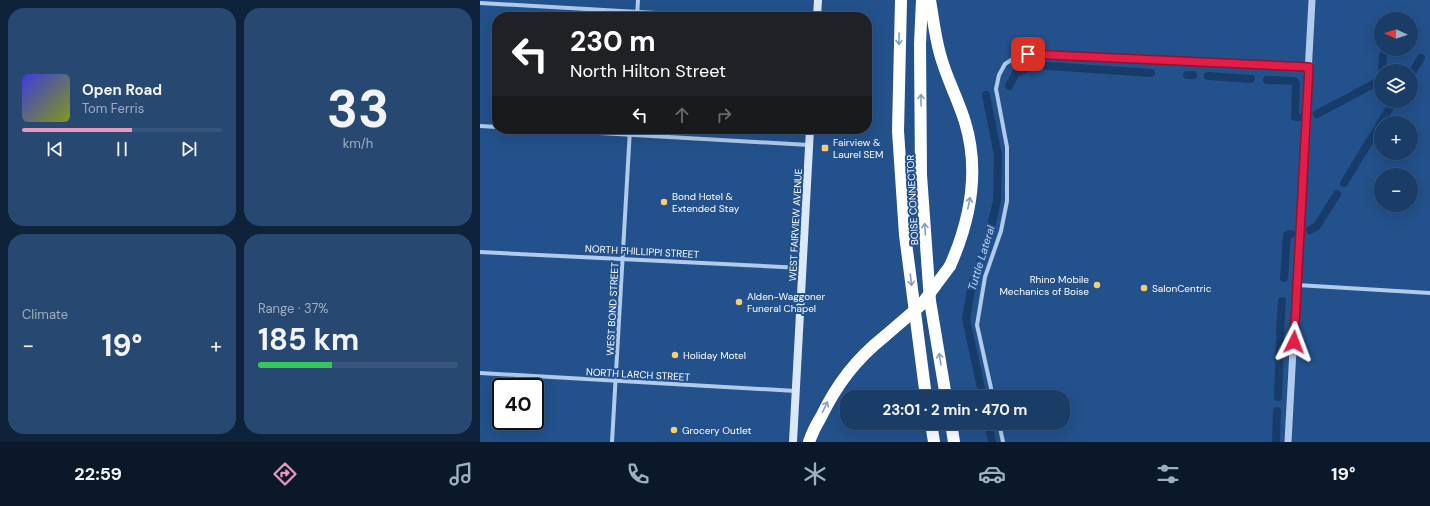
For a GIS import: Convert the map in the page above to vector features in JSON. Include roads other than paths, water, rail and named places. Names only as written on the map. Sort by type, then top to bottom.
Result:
[{"type":"highway","name":"BOISE CONNECTOR","points":[[901,0],[898,131],[905,235],[924,390]]},
{"type":"highway","name":"BOISE CONNECTOR","points":[[922,0],[920,44],[921,175],[930,301],[945,390]]},
{"type":"highway","points":[[809,442],[831,395],[841,380],[865,352],[920,305],[950,266],[962,238],[972,189],[972,156],[965,123],[940,54],[930,0]]},
{"type":"highway","points":[[926,430],[927,442]]},
{"type":"highway","points":[[932,430],[934,442]]},
{"type":"main road","points":[[817,12],[818,0]]},
{"type":"main road","name":"WEST FAIRVIEW AVENUE","points":[[793,442],[810,134]]},
{"type":"street","points":[[637,12],[638,0]]},
{"type":"street","points":[[1288,442],[1312,0]]},
{"type":"street","points":[[480,3],[608,12]]},
{"type":"street","points":[[991,390],[977,325],[985,277],[1001,232],[1007,201],[1007,147],[996,89],[998,76],[1005,64],[1016,57],[1028,54],[1309,67]]},
{"type":"street","points":[[480,126],[492,127]]},
{"type":"street","points":[[613,134],[810,145]]},
{"type":"street","name":"WEST BOND STREET","points":[[612,442],[630,135]]},
{"type":"street","name":"NORTH PHILLIPPI STREET","points":[[480,252],[803,268]]},
{"type":"street","points":[[1297,286],[1430,293]]},
{"type":"street","name":"NORTH LARCH STREET","points":[[480,373],[796,391]]},
{"type":"street","points":[[1000,430],[1003,442]]},
{"type":"waterway","name":"Tuttle Lateral","points":[[1382,64],[1383,56]]},
{"type":"waterway","points":[[1417,64],[1421,58]]},
{"type":"waterway","name":"Tuttle Lateral","points":[[1009,86],[1016,73],[1034,65],[1151,73]]},
{"type":"waterway","name":"Tuttle Lateral","points":[[1187,75],[1193,75]]},
{"type":"waterway","name":"Tuttle Lateral","points":[[1208,76],[1251,79]]},
{"type":"waterway","name":"Tuttle Lateral","points":[[1267,80],[1294,81],[1296,84],[1295,117],[1298,117]]},
{"type":"waterway","name":"Tuttle Lateral","points":[[1317,114],[1374,84]]},
{"type":"waterway","name":"Tuttle Lateral","points":[[981,390],[966,319],[972,284],[986,248],[997,201],[998,155],[986,95]]},
{"type":"waterway","points":[[1344,183],[1390,108]]},
{"type":"waterway","points":[[1310,230],[1317,226],[1337,194]]},
{"type":"waterway","points":[[1284,278],[1287,235],[1291,234]]},
{"type":"waterway","points":[[1280,334],[1282,301]]},
{"type":"waterway","points":[[1278,397],[1280,341]]},
{"type":"waterway","points":[[1276,442],[1277,411]]},
{"type":"waterway","name":"Tuttle Lateral","points":[[989,430],[992,442]]},
{"type":"place","name":"Fairview & Laurel SEM","points":[[825,148]]},
{"type":"place","name":"Bond Hotel & Extended Stay","points":[[664,202]]},
{"type":"place","name":"Rhino Mobile Mechanics of Boise","points":[[1097,285]]},
{"type":"place","name":"SalonCentric","points":[[1144,288]]},
{"type":"place","name":"Alden-Waggoner Funeral Chapel","points":[[739,302]]},
{"type":"place","name":"Holiday Motel","points":[[675,355]]},
{"type":"place","name":"Grocery Outlet","points":[[674,430]]}]
